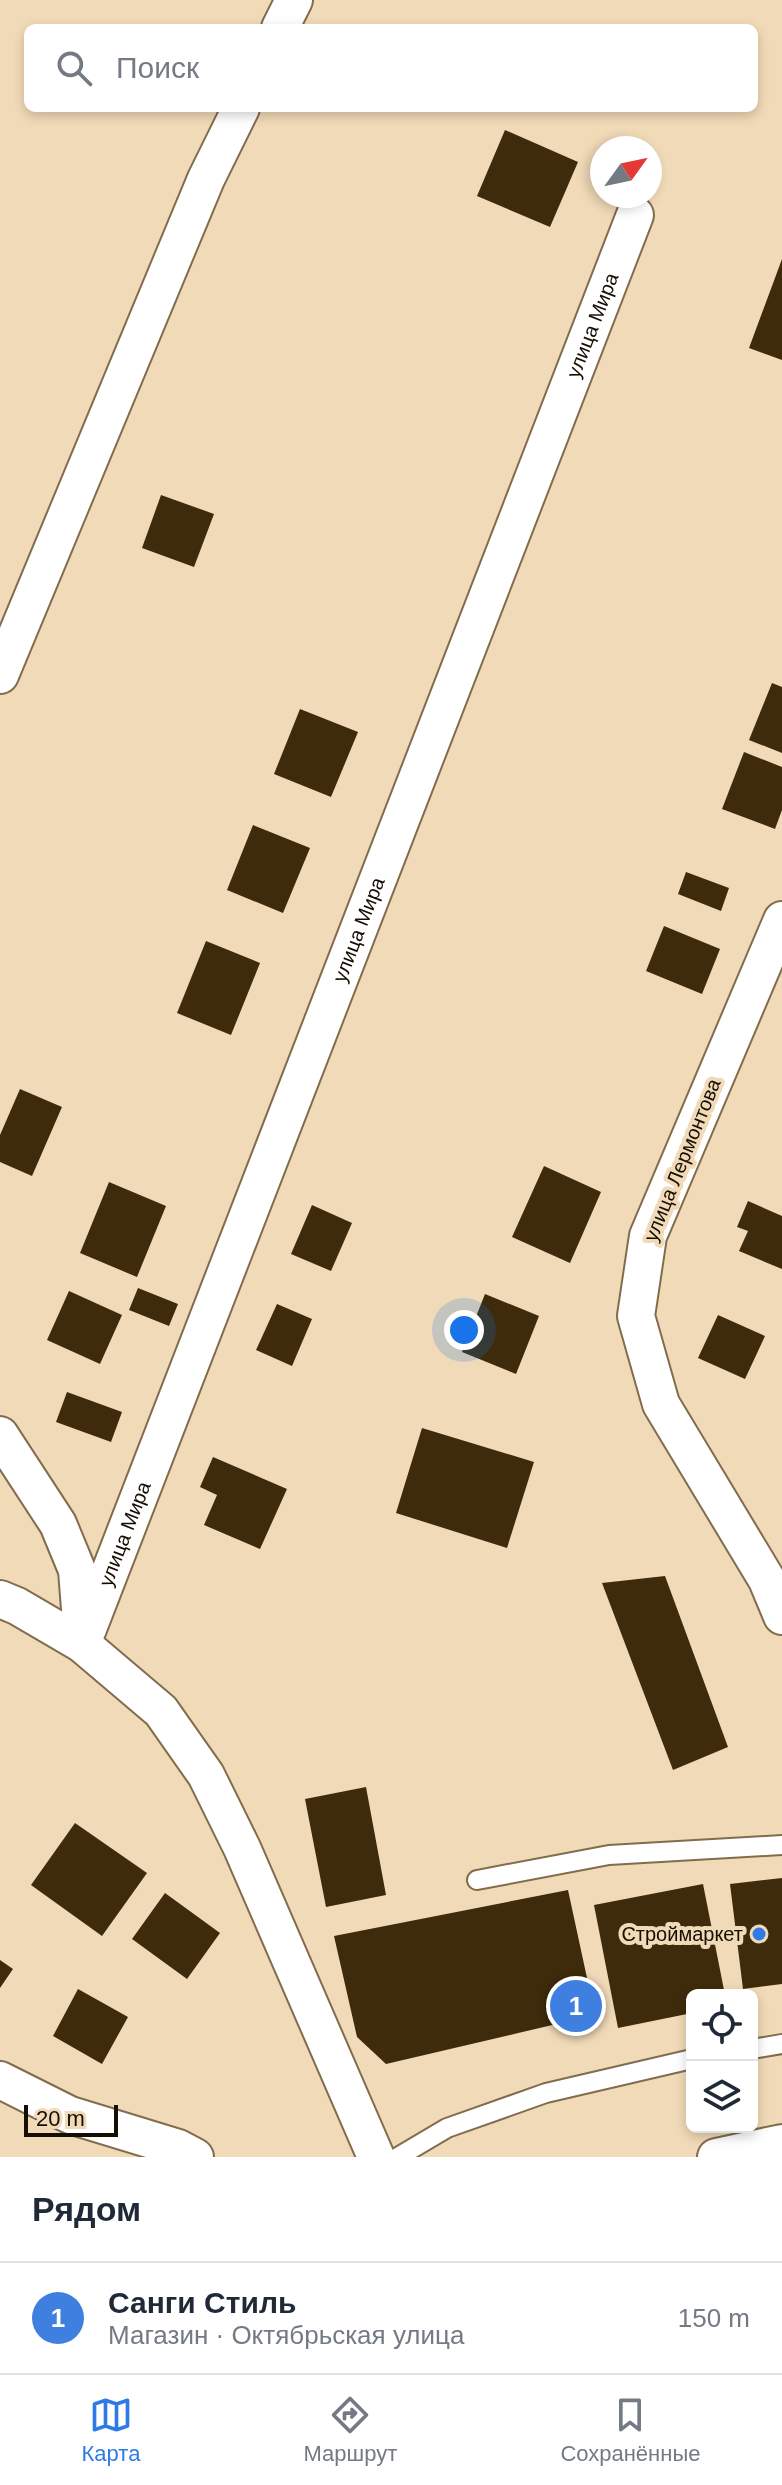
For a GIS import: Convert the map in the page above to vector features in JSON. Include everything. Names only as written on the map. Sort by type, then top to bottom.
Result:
[{"type":"street","points":[[282,24],[294,0]]},
{"type":"street","points":[[0,675],[206,179],[239,112]]},
{"type":"street","name":"улица Мира","points":[[82,1644],[635,215]]},
{"type":"street","name":"улица Лермонтова","points":[[782,920],[648,1236],[636,1316],[661,1404],[767,1580],[782,1616]]},
{"type":"street","points":[[0,1435],[58,1524],[77,1570],[82,1644]]},
{"type":"street","points":[[0,1599],[82,1644],[161,1711],[206,1775],[242,1848],[376,2157]]},
{"type":"street","points":[[0,2080],[70,2115],[178,2148],[195,2157]]},
{"type":"street","points":[[716,2157],[782,2143]]},
{"type":"lane","points":[[477,1880],[609,1855],[782,1845]]},
{"type":"lane","points":[[758,2048],[782,2044]]},
{"type":"lane","points":[[398,2157],[447,2128],[546,2093],[686,2060]]},
{"type":"building","points":[[505,130],[578,162],[550,227],[477,196]]},
{"type":"building","points":[[782,259],[782,360],[749,348]]},
{"type":"building","points":[[161,495],[214,514],[194,567],[142,548]]},
{"type":"building","points":[[772,683],[782,687],[782,753],[749,740]]},
{"type":"building","points":[[300,709],[358,732],[331,797],[274,774]]},
{"type":"building","points":[[744,752],[782,767],[782,810],[775,829],[722,809]]},
{"type":"building","points":[[253,825],[310,848],[283,913],[227,890]]},
{"type":"building","points":[[686,872],[729,888],[721,911],[678,894]]},
{"type":"building","points":[[664,926],[720,949],[702,994],[646,971]]},
{"type":"building","points":[[206,941],[260,963],[231,1035],[177,1013]]},
{"type":"building","points":[[20,1089],[62,1107],[32,1176],[0,1162],[0,1135]]},
{"type":"building","points":[[544,1166],[601,1192],[570,1263],[512,1237]]},
{"type":"building","points":[[109,1182],[166,1206],[137,1277],[80,1253]]},
{"type":"building","points":[[748,1201],[782,1216],[782,1269],[739,1251],[748,1231],[737,1227]]},
{"type":"building","points":[[312,1205],[352,1223],[331,1271],[291,1254]]},
{"type":"building","points":[[138,1288],[178,1304],[169,1326],[129,1310]]},
{"type":"building","points":[[69,1291],[122,1315],[100,1364],[47,1340]]},
{"type":"building","points":[[485,1294],[539,1316],[516,1374],[462,1352]]},
{"type":"building","points":[[277,1304],[312,1319],[292,1366],[256,1350]]},
{"type":"building","points":[[718,1315],[765,1336],[745,1379],[698,1358]]},
{"type":"building","points":[[67,1392],[122,1412],[111,1442],[56,1422]]},
{"type":"building","points":[[422,1428],[534,1462],[507,1548],[396,1513]]},
{"type":"building","points":[[213,1457],[287,1489],[260,1549],[204,1525],[217,1495],[200,1487]]},
{"type":"building","points":[[665,1576],[728,1747],[673,1770],[602,1583]]},
{"type":"building","points":[[366,1787],[386,1895],[326,1907],[305,1799]]},
{"type":"building","points":[[75,1823],[147,1873],[102,1936],[31,1885]]},
{"type":"building","name":"Строймаркет","points":[[782,1878],[782,1984],[743,1989],[730,1884]]},
{"type":"building","points":[[703,1884],[724,1989],[686,1989],[686,2014],[618,2028],[594,1905]]},
{"type":"building","points":[[568,1890],[595,2015],[386,2064],[357,2037],[334,1936]]},
{"type":"building","points":[[165,1893],[220,1933],[187,1979],[132,1939]]},
{"type":"building","points":[[0,1960],[13,1969],[0,1988]]},
{"type":"building","points":[[78,1989],[128,2017],[102,2064],[53,2036]]},
{"type":"place","name":"Строймаркет","points":[[759,1934]]},
{"type":"place","name":"Санги Стиль","points":[[576,2006]]}]
